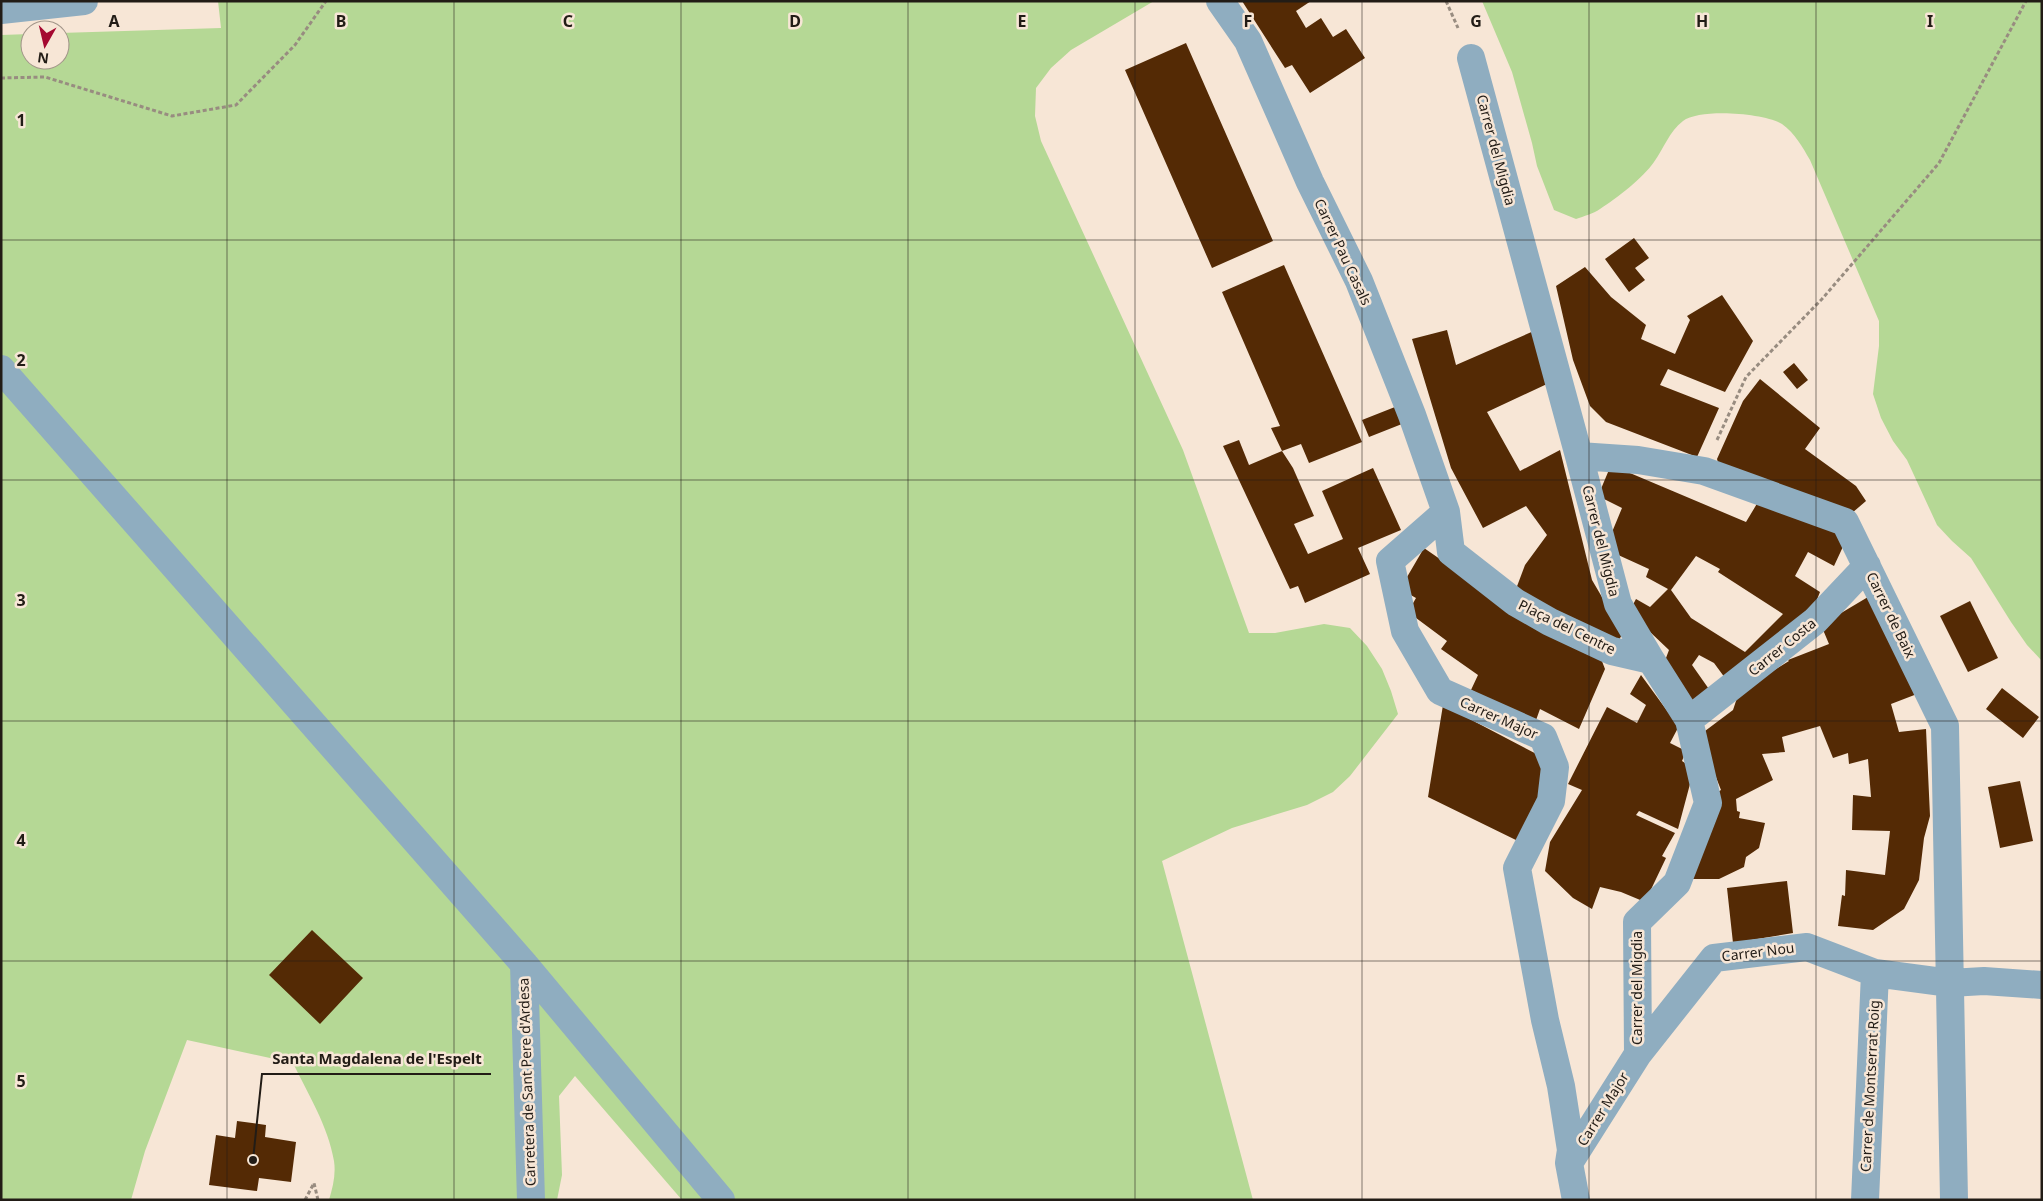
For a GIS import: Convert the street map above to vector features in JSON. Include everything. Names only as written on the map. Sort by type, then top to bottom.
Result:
[{"type":"street","points":[[1,10],[84,1]]},
{"type":"street","name":"Carrer Pau Casals","points":[[1220,1],[1248,41],[1310,182],[1359,281],[1412,415],[1446,512]]},
{"type":"street","name":"Carrer del Migdia","points":[[1471,58],[1618,604],[1689,720],[1708,803],[1677,883],[1637,922],[1638,1054]]},
{"type":"street","points":[[1,369],[524,964],[720,1200]]},
{"type":"street","name":"Carrer de Baix","points":[[1579,456],[1638,460],[1704,470],[1845,522],[1944,726],[1950,983]]},
{"type":"street","name":"Plaça del Centre","points":[[1446,512],[1451,552],[1515,602],[1550,622],[1612,651],[1651,660]]},
{"type":"street","name":"Carrer Major","points":[[1446,512],[1390,561],[1405,632],[1440,691],[1543,737],[1555,767],[1551,802],[1517,868],[1545,1020],[1561,1086],[1571,1150],[1569,1163],[1576,1200]]},
{"type":"street","name":"Carrer Costa","points":[[1689,720],[1815,621],[1866,566]]},
{"type":"street","name":"Carrer Nou","points":[[1638,1054],[1714,958],[1807,947],[1875,973],[1950,983],[1984,981],[2042,985]]},
{"type":"street","name":"Carretera de Sant Pere d'Ardesa","points":[[524,964],[531,1200]]},
{"type":"street","name":"Carrer de Montserrat Roig","points":[[1865,1200],[1875,973]]},
{"type":"street","points":[[1950,983],[1954,1200]]},
{"type":"street","name":"Carrer Major","points":[[1569,1163],[1638,1054]]},
{"type":"path","points":[[1,78],[45,77],[172,116],[236,105],[295,44],[326,1]]},
{"type":"path","points":[[1704,470],[1746,376],[1822,299],[1939,163],[2026,1]]},
{"type":"path","points":[[305,1200],[314,1183],[318,1200]]},
{"type":"green space","points":[[218,1],[1154,1],[1071,50],[1051,68],[1036,88],[1035,116],[1041,141],[1183,450],[1249,633],[1275,633],[1324,624],[1350,628],[1367,646],[1382,669],[1398,714],[1350,776],[1333,792],[1307,805],[1232,828],[1162,861],[1253,1200],[682,1200],[575,1076],[559,1096],[562,1175],[557,1200],[329,1200],[335,1171],[331,1148],[317,1110],[293,1063],[187,1040],[145,1151],[131,1200],[1,1200],[1,35],[20,34],[20,70],[70,70],[70,33],[221,28]]},
{"type":"green space","points":[[1482,1],[2042,1],[2042,661],[2027,645],[2011,622],[1971,558],[1937,525],[1907,460],[1893,441],[1881,418],[1873,394],[1879,346],[1879,321],[1810,160],[1795,136],[1782,124],[1761,117],[1717,113],[1691,117],[1678,125],[1654,162],[1643,175],[1607,204],[1594,212],[1576,219],[1554,210],[1537,166],[1512,72]]},
{"type":"building","points":[[1242,1],[1311,1],[1296,11],[1306,28],[1321,18],[1333,37],[1346,29],[1365,58],[1310,93],[1292,65],[1285,68]]},
{"type":"building","points":[[1186,43],[1273,241],[1212,268],[1125,70]]},
{"type":"building","points":[[1634,238],[1649,258],[1635,268],[1645,280],[1629,292],[1605,259]]},
{"type":"building","points":[[1284,265],[1362,442],[1309,463],[1301,444],[1282,451],[1271,428],[1280,426],[1222,292]]},
{"type":"building","points":[[1585,267],[1611,297],[1646,325],[1641,339],[1675,354],[1690,320],[1687,316],[1722,295],[1753,341],[1725,392],[1668,369],[1660,385],[1719,408],[1697,457],[1606,422],[1590,406],[1573,360],[1556,286]]},
{"type":"building","points":[[1447,330],[1456,365],[1536,330],[1547,384],[1487,412],[1520,471],[1560,450],[1592,580],[1623,633],[1616,645],[1516,589],[1525,565],[1547,535],[1526,506],[1483,528],[1451,468],[1412,339]]},
{"type":"building","points":[[1794,363],[1808,380],[1797,389],[1783,372]]},
{"type":"building","points":[[1760,379],[1820,428],[1805,449],[1856,486],[1866,501],[1845,519],[1719,466],[1717,459],[1743,401]]},
{"type":"building","points":[[1400,405],[1407,422],[1369,437],[1362,420]]},
{"type":"building","points":[[1239,440],[1249,465],[1282,451],[1293,468],[1314,516],[1294,524],[1308,554],[1343,539],[1322,491],[1373,468],[1401,530],[1358,548],[1370,574],[1305,603],[1298,586],[1290,589],[1223,446]]},
{"type":"building","points":[[1611,465],[1746,522],[1761,497],[1847,538],[1834,566],[1808,552],[1795,576],[1820,592],[1808,622],[1728,682],[1714,663],[1699,655],[1692,665],[1711,692],[1692,705],[1663,666],[1669,650],[1629,612],[1636,599],[1650,607],[1668,589],[1646,577],[1649,569],[1605,549],[1622,508],[1598,496]],"holes":[[[1696,556],[1720,569],[1718,572],[1783,614],[1745,652],[1691,618],[1671,590]]]},
{"type":"building","points":[[1424,548],[1512,609],[1598,651],[1605,669],[1579,729],[1540,709],[1535,723],[1471,690],[1478,675],[1441,649],[1447,641],[1408,612],[1416,598],[1400,589]]},
{"type":"building","points":[[1868,597],[1917,694],[1891,704],[1899,732],[1926,729],[1930,816],[1924,838],[1919,880],[1904,909],[1873,930],[1838,926],[1842,895],[1845,896],[1846,870],[1885,875],[1890,831],[1852,830],[1853,795],[1871,797],[1868,759],[1849,764],[1848,753],[1833,758],[1820,726],[1782,737],[1785,752],[1762,754],[1773,780],[1736,799],[1737,811],[1740,812],[1739,818],[1765,823],[1759,848],[1746,857],[1744,867],[1719,879],[1690,879],[1716,793],[1721,790],[1703,744],[1697,737],[1733,710],[1739,692],[1788,660],[1829,644],[1821,625]]},
{"type":"building","points":[[1970,601],[1998,658],[1968,672],[1940,616]]},
{"type":"building","points":[[1641,675],[1668,712],[1680,724],[1670,743],[1686,751],[1682,761],[1694,769],[1678,829],[1639,811],[1636,815],[1675,833],[1662,856],[1666,858],[1645,902],[1621,892],[1600,887],[1592,909],[1573,898],[1545,871],[1550,842],[1582,790],[1568,784],[1607,707],[1637,723],[1646,705],[1630,694]]},
{"type":"building","points":[[2002,688],[2039,717],[2023,738],[1986,709]]},
{"type":"building","points":[[1443,705],[1546,759],[1549,786],[1520,842],[1428,797]]},
{"type":"building","points":[[2020,781],[2033,841],[2000,848],[1988,787]]},
{"type":"building","points":[[1787,881],[1793,933],[1733,943],[1727,888]]},
{"type":"building","points":[[312,930],[363,978],[320,1024],[269,975]]},
{"type":"building","points":[[237,1121],[266,1125],[265,1137],[296,1142],[291,1182],[259,1178],[257,1191],[209,1185],[216,1135],[235,1138]]},
{"type":"place","name":"Santa Magdalena de l'Espelt","points":[[253,1160]]}]
